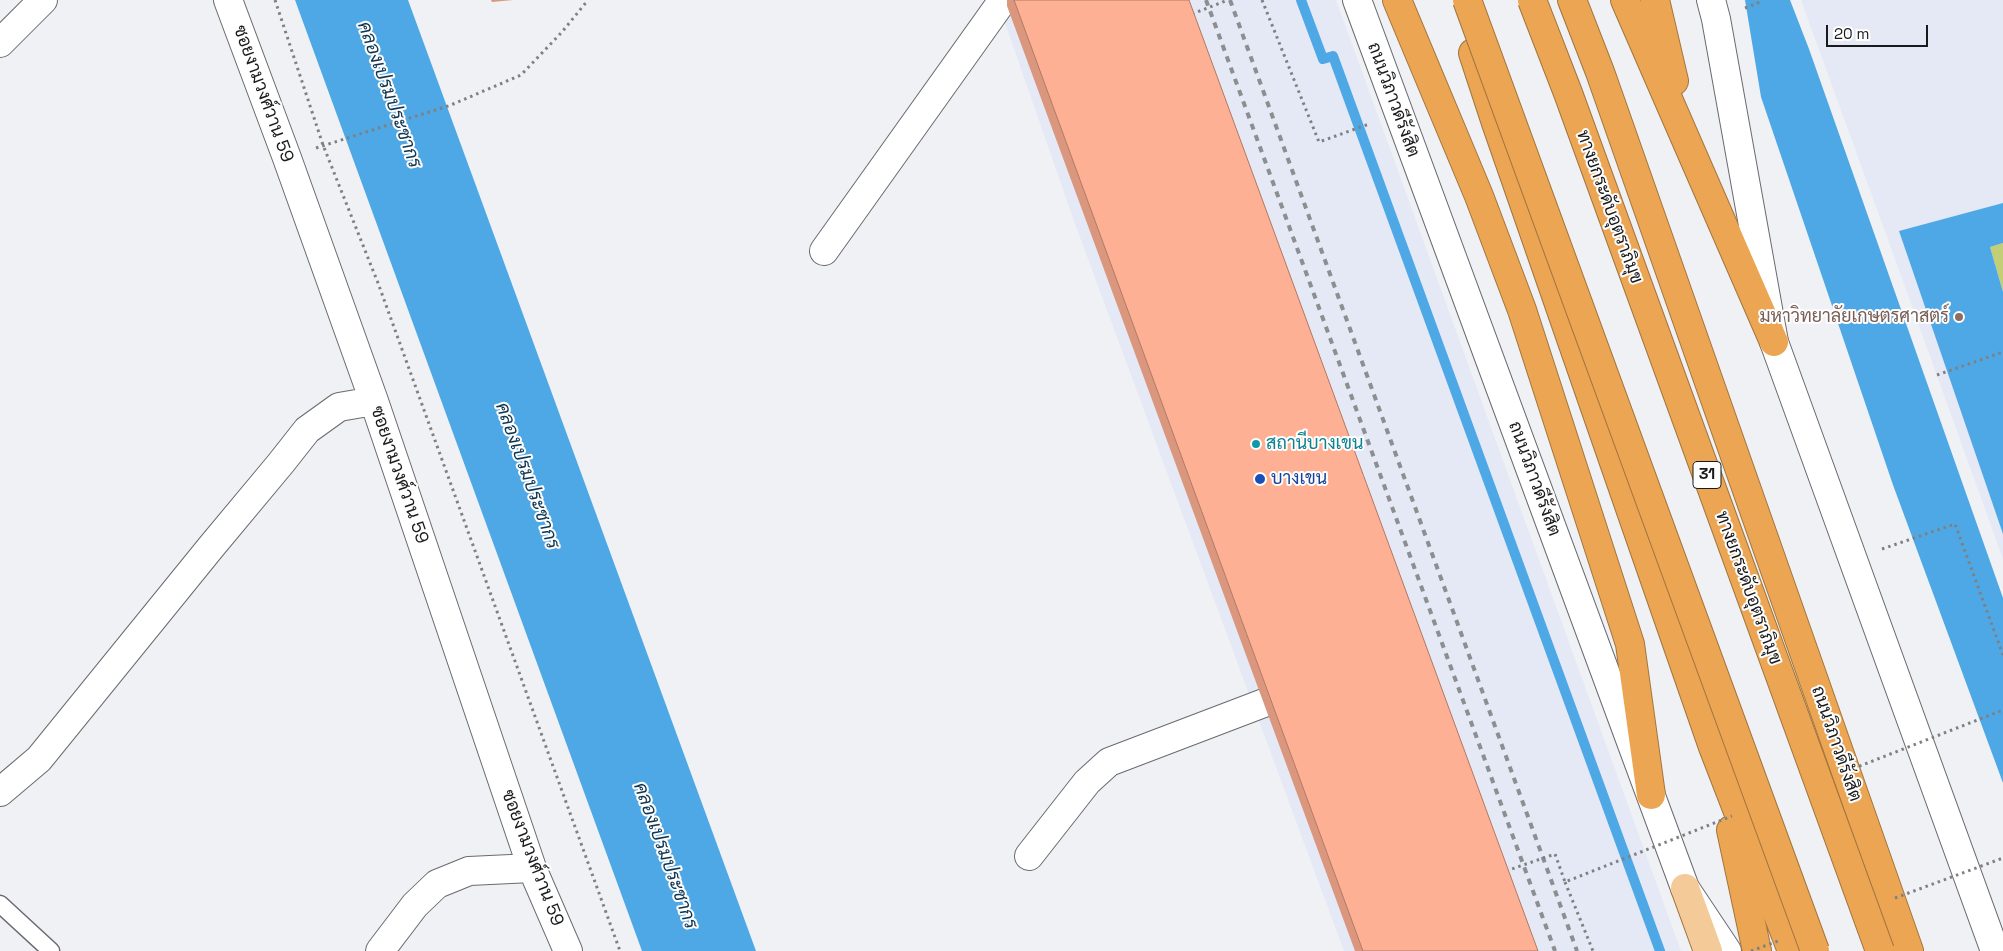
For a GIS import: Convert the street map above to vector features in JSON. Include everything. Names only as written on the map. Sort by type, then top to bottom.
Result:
[{"type":"highway","points":[[1397,0],[1479,196],[1522,310],[1630,644],[1651,796]]},
{"type":"highway","points":[[1457,0],[1496,123],[1713,747],[1792,951]]},
{"type":"highway","points":[[1467,0],[1815,951]]},
{"type":"highway","name":"ทางยกระดับอุตราภิมุข","points":[[1532,0],[1568,93],[1880,951]]},
{"type":"highway","name":"ถนนวิภาวดีรังสิต","points":[[1572,0],[1600,72],[1908,951]]},
{"type":"highway","points":[[1625,0],[1690,153],[1774,342]]},
{"type":"highway","points":[[1655,0],[1690,153]]},
{"type":"highway","points":[[1713,747],[1757,951]]},
{"type":"main road","points":[[1685,888],[1708,951]]},
{"type":"street","points":[[0,44],[43,0]]},
{"type":"street","name":"ซอยงามวงศ์วาน 59","points":[[228,0],[374,401],[532,868],[568,951]]},
{"type":"street","points":[[824,251],[1004,0]]},
{"type":"street","name":"ถนนวิภาวดีรังสิต","points":[[1356,0],[1685,888],[1727,951]]},
{"type":"street","points":[[1711,0],[1774,342],[1995,951]]},
{"type":"street","points":[[0,792],[40,758],[210,546],[281,464],[307,430],[339,407],[374,401]]},
{"type":"street","points":[[1029,856],[1087,782],[1109,762],[1325,680]]},
{"type":"street","points":[[380,951],[415,905],[437,884],[469,872],[532,868]]},
{"type":"lane","points":[[0,904],[50,951]]},
{"type":"path","points":[[275,0],[323,145],[378,284],[620,951]]},
{"type":"path","points":[[323,145],[452,105],[521,75],[562,32],[588,0]]},
{"type":"path","points":[[1186,16],[1228,0]]},
{"type":"path","points":[[1262,0],[1319,142],[1366,125]]},
{"type":"path","points":[[1937,375],[2003,352]]},
{"type":"path","points":[[1853,560],[1955,524],[2003,655]]},
{"type":"path","points":[[1564,882],[1593,951]]},
{"type":"shaded area","points":[[997,0],[1336,0],[1681,951],[1344,951],[1074,221]]},
{"type":"shaded area","name":"มหาวิทยาลัยเกษตรศาสตร์","points":[[1801,0],[2003,0],[2003,559],[1895,259]]},
{"type":"green space","points":[[2003,243],[2003,292],[1990,247]]},
{"type":"water","name":"คลองเปรมประชากร","points":[[295,0],[408,0],[756,951],[642,951]]},
{"type":"water","points":[[1745,0],[1790,0],[2003,598],[2003,783],[1893,485],[1761,97]]},
{"type":"water","points":[[2003,203],[2003,243],[1990,247],[2003,292],[2003,534],[1899,231]]},
{"type":"building","name":"สถานีบางเขน","points":[[1014,0],[1189,0],[1538,951],[1363,951]]},
{"type":"waterway","points":[[1301,0],[1323,59],[1333,56],[1660,951]]},
{"type":"railway","points":[[1206,0],[1555,951]]},
{"type":"railway","points":[[1230,0],[1577,951]]},
{"type":"place","name":"มหาวิทยาลัยเกษตรศาสตร์","points":[[1959,317]]},
{"type":"place","name":"สถานีบางเขน","points":[[1256,444]]},
{"type":"place","name":"บางเขน","points":[[1260,479]]}]
